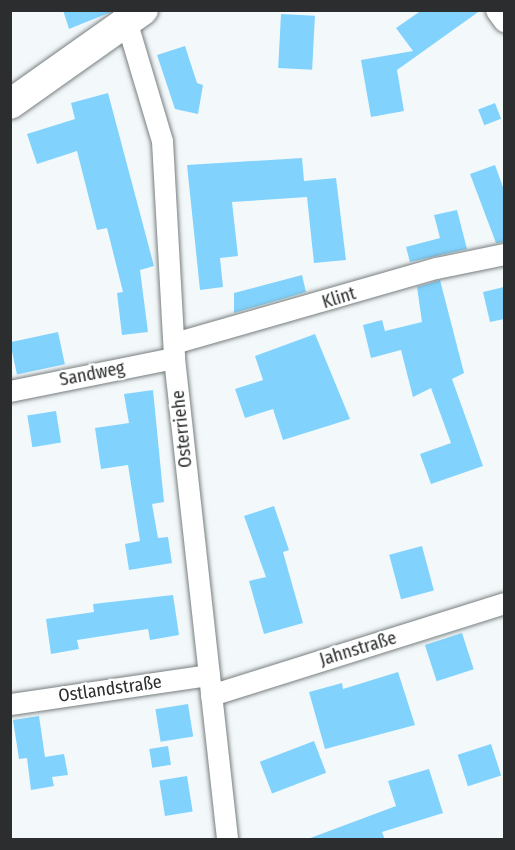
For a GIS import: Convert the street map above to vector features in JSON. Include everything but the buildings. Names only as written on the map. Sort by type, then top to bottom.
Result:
[{"type":"street","points":[[496,10],[504,21]]},
{"type":"street","points":[[10,104],[131,14]]},
{"type":"street","name":"Osterriehe","points":[[131,14],[162,141],[174,351],[227,840]]},
{"type":"street","name":"Klint","points":[[174,351],[436,268],[504,254]]},
{"type":"street","name":"Sandweg","points":[[10,391],[174,351]]},
{"type":"street","name":"Jahnstraße","points":[[210,685],[504,603]]},
{"type":"street","name":"Ostlandstraße","points":[[10,704],[210,685]]}]
